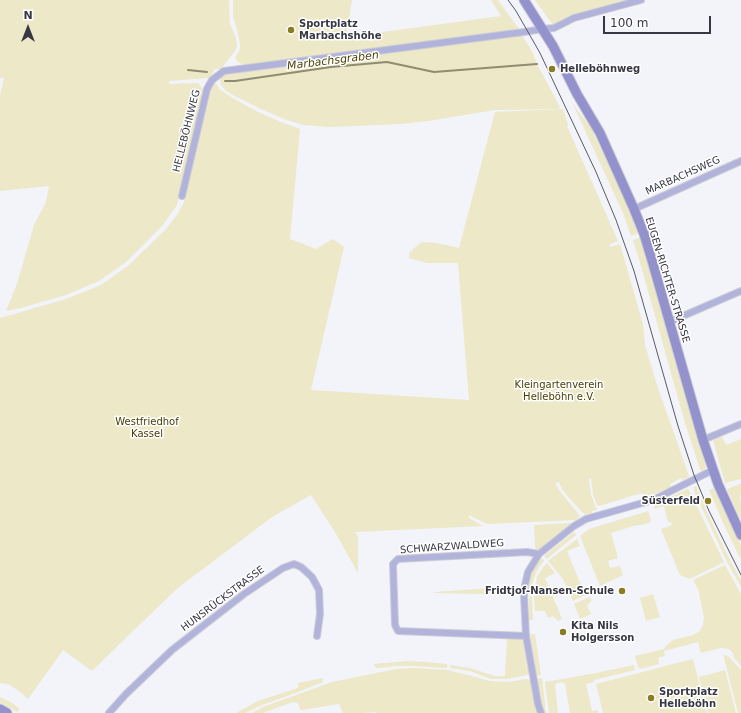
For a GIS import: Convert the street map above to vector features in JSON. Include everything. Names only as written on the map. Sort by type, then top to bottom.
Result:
[{"type":"main road","name":"EUGEN-RICHTER-STRASSE","points":[[524,0],[553,46],[577,94],[600,133],[634,209],[646,242],[703,440],[720,488],[741,535]]},
{"type":"main road","points":[[0,709],[7,713]]},
{"type":"street","name":"HELLEBÖHNWEG","points":[[182,196],[207,89],[212,80],[224,71],[554,28],[574,18],[641,0]]},
{"type":"street","name":"MARBACHSWEG","points":[[634,209],[741,161]]},
{"type":"street","points":[[669,322],[741,291]]},
{"type":"street","points":[[703,440],[741,424]]},
{"type":"street","points":[[541,713],[538,704],[526,636],[524,596],[528,572],[539,554],[574,526],[586,519],[653,500],[714,470]]},
{"type":"street","name":"SCHWARZWALDWEG","points":[[526,636],[398,631],[395,625],[394,564],[398,559],[527,552],[539,554]]},
{"type":"street","name":"HUNSRÜCKSTRASSE","points":[[109,713],[126,694],[172,650],[244,594],[283,568],[294,564],[301,567],[312,577],[319,590],[320,614],[317,636]]},
{"type":"green space","points":[[0,0],[229,0],[230,24],[236,38],[237,46],[235,51],[221,69],[215,69],[209,78],[169,81],[169,84],[198,83],[204,91],[177,205],[162,226],[126,262],[99,281],[66,295],[6,311],[17,284],[34,225],[46,202],[49,186],[0,191],[0,95],[4,78],[0,78]]},
{"type":"green space","points":[[233,0],[352,0],[346,37],[501,16],[491,0],[498,0],[520,30],[246,66],[238,62],[235,58],[240,49],[240,44],[233,16]]},
{"type":"green space","points":[[535,0],[627,0],[571,16],[553,25]]},
{"type":"green space","points":[[522,35],[533,53],[537,64],[560,107],[558,109],[495,110],[401,124],[330,127],[303,125],[284,119],[233,95],[225,90],[220,81],[220,77],[225,74]]},
{"type":"green space","name":"Westfriedhof Kassel","points":[[215,81],[219,89],[231,97],[258,112],[300,129],[290,239],[316,249],[333,239],[344,247],[311,390],[469,400],[458,263],[427,263],[409,258],[409,253],[422,242],[437,243],[459,248],[495,112],[563,109],[568,125],[567,126],[618,241],[610,244],[610,247],[620,244],[643,324],[645,345],[657,385],[689,477],[683,480],[681,478],[670,484],[671,487],[645,498],[642,493],[599,506],[597,505],[593,494],[591,478],[589,479],[591,495],[597,510],[585,515],[569,498],[559,482],[555,483],[580,516],[576,520],[487,524],[469,515],[469,518],[483,526],[355,532],[358,537],[358,573],[335,532],[311,495],[272,517],[179,587],[92,671],[63,650],[28,699],[8,684],[0,683],[0,318],[66,299],[101,285],[129,265],[166,229],[177,215],[184,202],[208,95]]},
{"type":"green space","points":[[571,100],[591,128],[639,233],[631,236],[623,213]]},
{"type":"green space","points":[[641,237],[705,459],[705,469],[701,472],[685,423],[633,240]]},
{"type":"green space","points":[[722,437],[726,445],[741,439],[741,479],[725,483],[713,440]]},
{"type":"green space","points":[[741,484],[741,519],[727,489]]},
{"type":"green space","points":[[696,486],[707,512],[741,580],[741,587],[727,562],[694,491],[694,487]]},
{"type":"green space","points":[[714,488],[741,545],[741,560],[709,490]]},
{"type":"green space","points":[[687,489],[689,490],[724,562],[690,579],[680,575],[661,529],[672,525],[671,522],[668,522],[664,506],[654,509],[656,504]]},
{"type":"green space","points":[[648,511],[651,520],[649,523],[611,533],[618,558],[608,561],[610,568],[620,566],[623,575],[600,586],[580,536],[589,529]]},
{"type":"green space","points":[[571,523],[543,547],[536,550],[534,525]]},
{"type":"green space","points":[[574,532],[576,535],[547,559],[544,556]]},
{"type":"green space","points":[[577,539],[580,546],[567,551],[585,595],[573,601],[563,579],[548,561]]},
{"type":"green space","points":[[542,558],[544,561],[535,575],[532,585],[532,592],[528,592],[531,574]]},
{"type":"green space","points":[[547,563],[555,573],[545,578],[562,619],[558,621],[553,616],[548,618],[545,611],[535,611],[534,597],[537,577]]},
{"type":"green space","points":[[725,565],[741,594],[741,666],[729,649],[721,648],[701,653],[698,642],[664,651],[665,656],[658,658],[659,664],[640,669],[635,656],[664,649],[673,640],[693,635],[700,631],[703,625],[704,617],[698,589],[693,580]]},
{"type":"green space","points":[[521,586],[521,595],[435,593],[435,592]]},
{"type":"green space","points":[[653,594],[660,617],[646,621],[640,598]]},
{"type":"green space","points":[[532,596],[533,620],[529,620],[529,597]]},
{"type":"green space","points":[[590,597],[591,601],[587,606],[591,614],[580,619],[574,604]]},
{"type":"green space","points":[[530,634],[535,634],[541,675],[536,676]]},
{"type":"green space","points":[[507,638],[521,639],[523,641],[527,668],[530,673],[527,675],[507,679],[491,679],[470,671],[451,668],[450,665],[470,668],[495,676],[505,676]]},
{"type":"green space","points":[[723,654],[729,657],[741,670],[741,713],[738,713]]},
{"type":"green space","name":"Sportplatz Helleböhn","points":[[693,659],[707,713],[603,713],[596,684]]},
{"type":"green space","points":[[408,661],[447,664],[447,667],[395,666],[376,668],[374,664]]},
{"type":"green space","points":[[634,665],[635,670],[594,680],[594,682],[586,684],[592,711],[598,710],[598,713],[570,713],[565,684],[562,682],[555,685],[558,713],[549,713],[545,682]]},
{"type":"green space","points":[[413,668],[448,670],[490,681],[508,682],[526,679],[531,680],[539,713],[343,713],[339,704],[302,710],[300,709],[298,703],[293,702],[263,713],[252,713],[263,707],[332,682],[396,669]]},
{"type":"green space","points":[[725,670],[736,713],[708,713],[699,677]]},
{"type":"green space","points":[[323,678],[323,682],[245,713],[236,713],[258,701],[298,688],[298,683]]},
{"type":"green space","points":[[542,678],[546,713],[543,713],[542,710],[536,679]]},
{"type":"green space","points":[[0,697],[12,703],[19,708],[19,710],[17,712],[0,702]]},
{"type":"waterway","name":"Marbachsgraben","points":[[225,81],[235,81],[331,67],[387,62],[434,72],[537,64]]},
{"type":"waterway","name":"Marbachsgraben","points":[[188,70],[207,72]]},
{"type":"tram line","points":[[508,0],[540,53],[596,172],[616,220],[634,271],[678,426],[694,475],[709,511],[741,575]]},
{"type":"place","name":"Sportplatz Marbachshöhe","points":[[291,30]]},
{"type":"place","name":"Helleböhnweg","points":[[552,69]]},
{"type":"place","name":"Süsterfeld","points":[[708,501]]},
{"type":"place","name":"Fridtjof-Nansen-Schule","points":[[622,591]]},
{"type":"place","name":"Kita Nils Holgersson","points":[[563,632]]},
{"type":"place","name":"Sportplatz Helleböhn","points":[[651,698]]},
{"type":"park label","name":"Kleingartenverein Helleböhn e.V.","points":[[559,390]]}]
